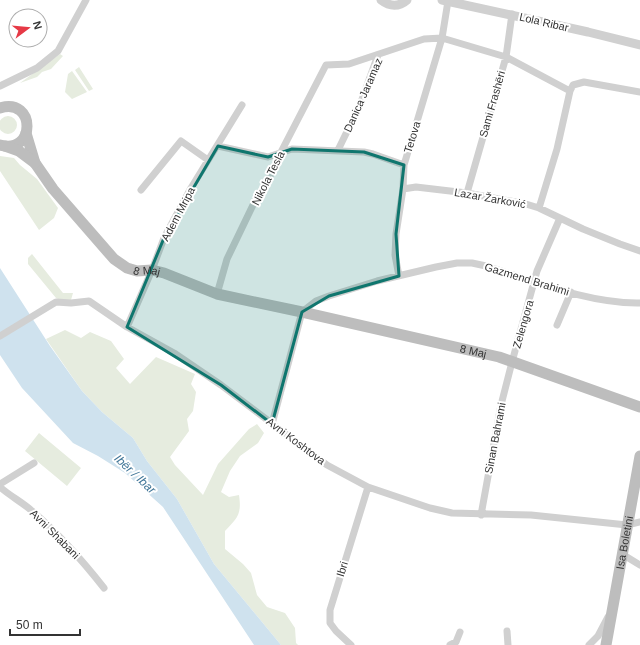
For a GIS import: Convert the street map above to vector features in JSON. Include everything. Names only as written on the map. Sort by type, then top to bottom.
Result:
[{"type":"main road","points":[[0,98],[5,107]]},
{"type":"main road","name":"8 Maj","points":[[5,107],[15,108],[24,114],[28,124],[26,133],[35,163]]},
{"type":"main road","points":[[2,145],[11,146],[18,143],[23,139],[26,133]]},
{"type":"main road","name":"8 Maj","points":[[2,145],[19,151],[35,163],[54,189],[114,259],[127,268],[137,271],[152,270],[164,273],[217,294],[495,356],[640,407]]},
{"type":"main road","name":"Isa Boletini","points":[[606,645],[640,456]]},
{"type":"street","points":[[0,86],[37,68],[58,52],[86,0]]},
{"type":"street","points":[[381,0],[393,6],[399,5],[407,0]]},
{"type":"street","name":"Lola Ribar","points":[[446,0],[512,14],[640,45]]},
{"type":"street","name":"Tetova","points":[[399,276],[395,255],[396,234],[403,189],[404,166],[442,38],[446,0]]},
{"type":"street","name":"Sami Frashëri","points":[[467,193],[506,57],[512,14]]},
{"type":"street","points":[[442,38],[506,57],[570,91]]},
{"type":"street","name":"Danica Jaramaz","points":[[338,150],[362,99],[378,55],[424,39],[442,38]]},
{"type":"street","name":"Nikola Tesla","points":[[217,294],[226,259],[253,205],[264,189],[281,152],[326,65],[349,64],[378,55]]},
{"type":"street","points":[[539,208],[557,149],[570,91],[574,84],[584,82],[640,92]]},
{"type":"street","name":"Adem Mripa","points":[[127,327],[152,270],[164,238],[208,160],[242,105]]},
{"type":"street","points":[[141,190],[181,141],[208,160]]},
{"type":"street","points":[[218,146],[268,156],[276,155],[292,149],[338,150],[373,154],[404,166]]},
{"type":"street","name":"Lazar Žarković","points":[[403,189],[416,187],[510,200],[539,208],[620,244],[640,251]]},
{"type":"street","name":"Zelengora","points":[[512,362],[543,257],[560,218]]},
{"type":"street","name":"Gazmend Brahimi","points":[[302,312],[316,301],[329,296],[436,266],[457,263],[472,263],[486,266],[602,300],[640,303]]},
{"type":"street","points":[[557,325],[571,292]]},
{"type":"street","name":"Avni Koshtova","points":[[0,336],[56,302],[72,303],[89,301],[127,327],[174,353],[221,385],[327,465],[368,487],[430,508],[452,513],[481,515],[531,515],[627,524],[640,522]]},
{"type":"street","points":[[272,424],[302,312]]},
{"type":"street","name":"Sinan Bahrami","points":[[481,515],[501,405],[512,362]]},
{"type":"street","name":"Avni Shabani","points":[[34,463],[0,486],[11,496],[34,512],[83,561],[104,588]]},
{"type":"street","name":"Ibri","points":[[351,645],[330,623],[330,610],[368,487]]},
{"type":"street","points":[[622,554],[640,564]]},
{"type":"street","points":[[589,645],[600,633],[612,606]]},
{"type":"street","points":[[507,631],[508,645]]},
{"type":"street","points":[[450,645],[456,642],[460,632]]},
{"type":"highlighted area","points":[[218,146],[268,157],[292,149],[364,152],[404,165],[396,234],[399,276],[329,296],[302,312],[272,424],[221,385],[127,327],[164,238]]},
{"type":"shaded area","points":[[60,54],[63,56],[51,69],[42,72],[37,77],[20,83]]},
{"type":"shaded area","points":[[79,67],[93,89],[89,91],[75,70]]},
{"type":"shaded area","points":[[72,71],[87,92],[72,99],[65,92],[68,74]]},
{"type":"shaded area","points":[[8,116],[14,119],[17,125],[14,131],[8,134],[2,131],[-1,125],[2,119]]},
{"type":"shaded area","points":[[0,156],[14,158],[37,179],[58,208],[54,218],[39,230],[0,171]]},
{"type":"shaded area","points":[[32,254],[63,293],[73,293],[71,300],[64,302],[56,298],[28,264],[28,258]]},
{"type":"shaded area","points":[[65,330],[81,338],[90,332],[111,341],[124,359],[116,368],[130,384],[156,357],[195,374],[191,384],[196,392],[193,411],[187,419],[189,431],[170,457],[175,465],[203,495],[218,464],[249,429],[257,424],[264,433],[258,443],[240,456],[230,471],[221,492],[229,497],[239,495],[240,502],[238,516],[225,531],[225,549],[251,573],[257,595],[267,607],[285,613],[295,628],[296,643],[298,645],[281,645],[214,564],[177,499],[147,461],[133,438],[102,412],[82,391],[46,339]]},
{"type":"shaded area","points":[[39,433],[81,468],[67,486],[25,451]]},
{"type":"water","name":"Ibër / Ibar","points":[[0,268],[50,346],[82,391],[102,412],[133,438],[147,461],[177,499],[214,564],[281,645],[254,645],[163,507],[125,473],[98,456],[73,443],[22,388],[0,355]]}]
